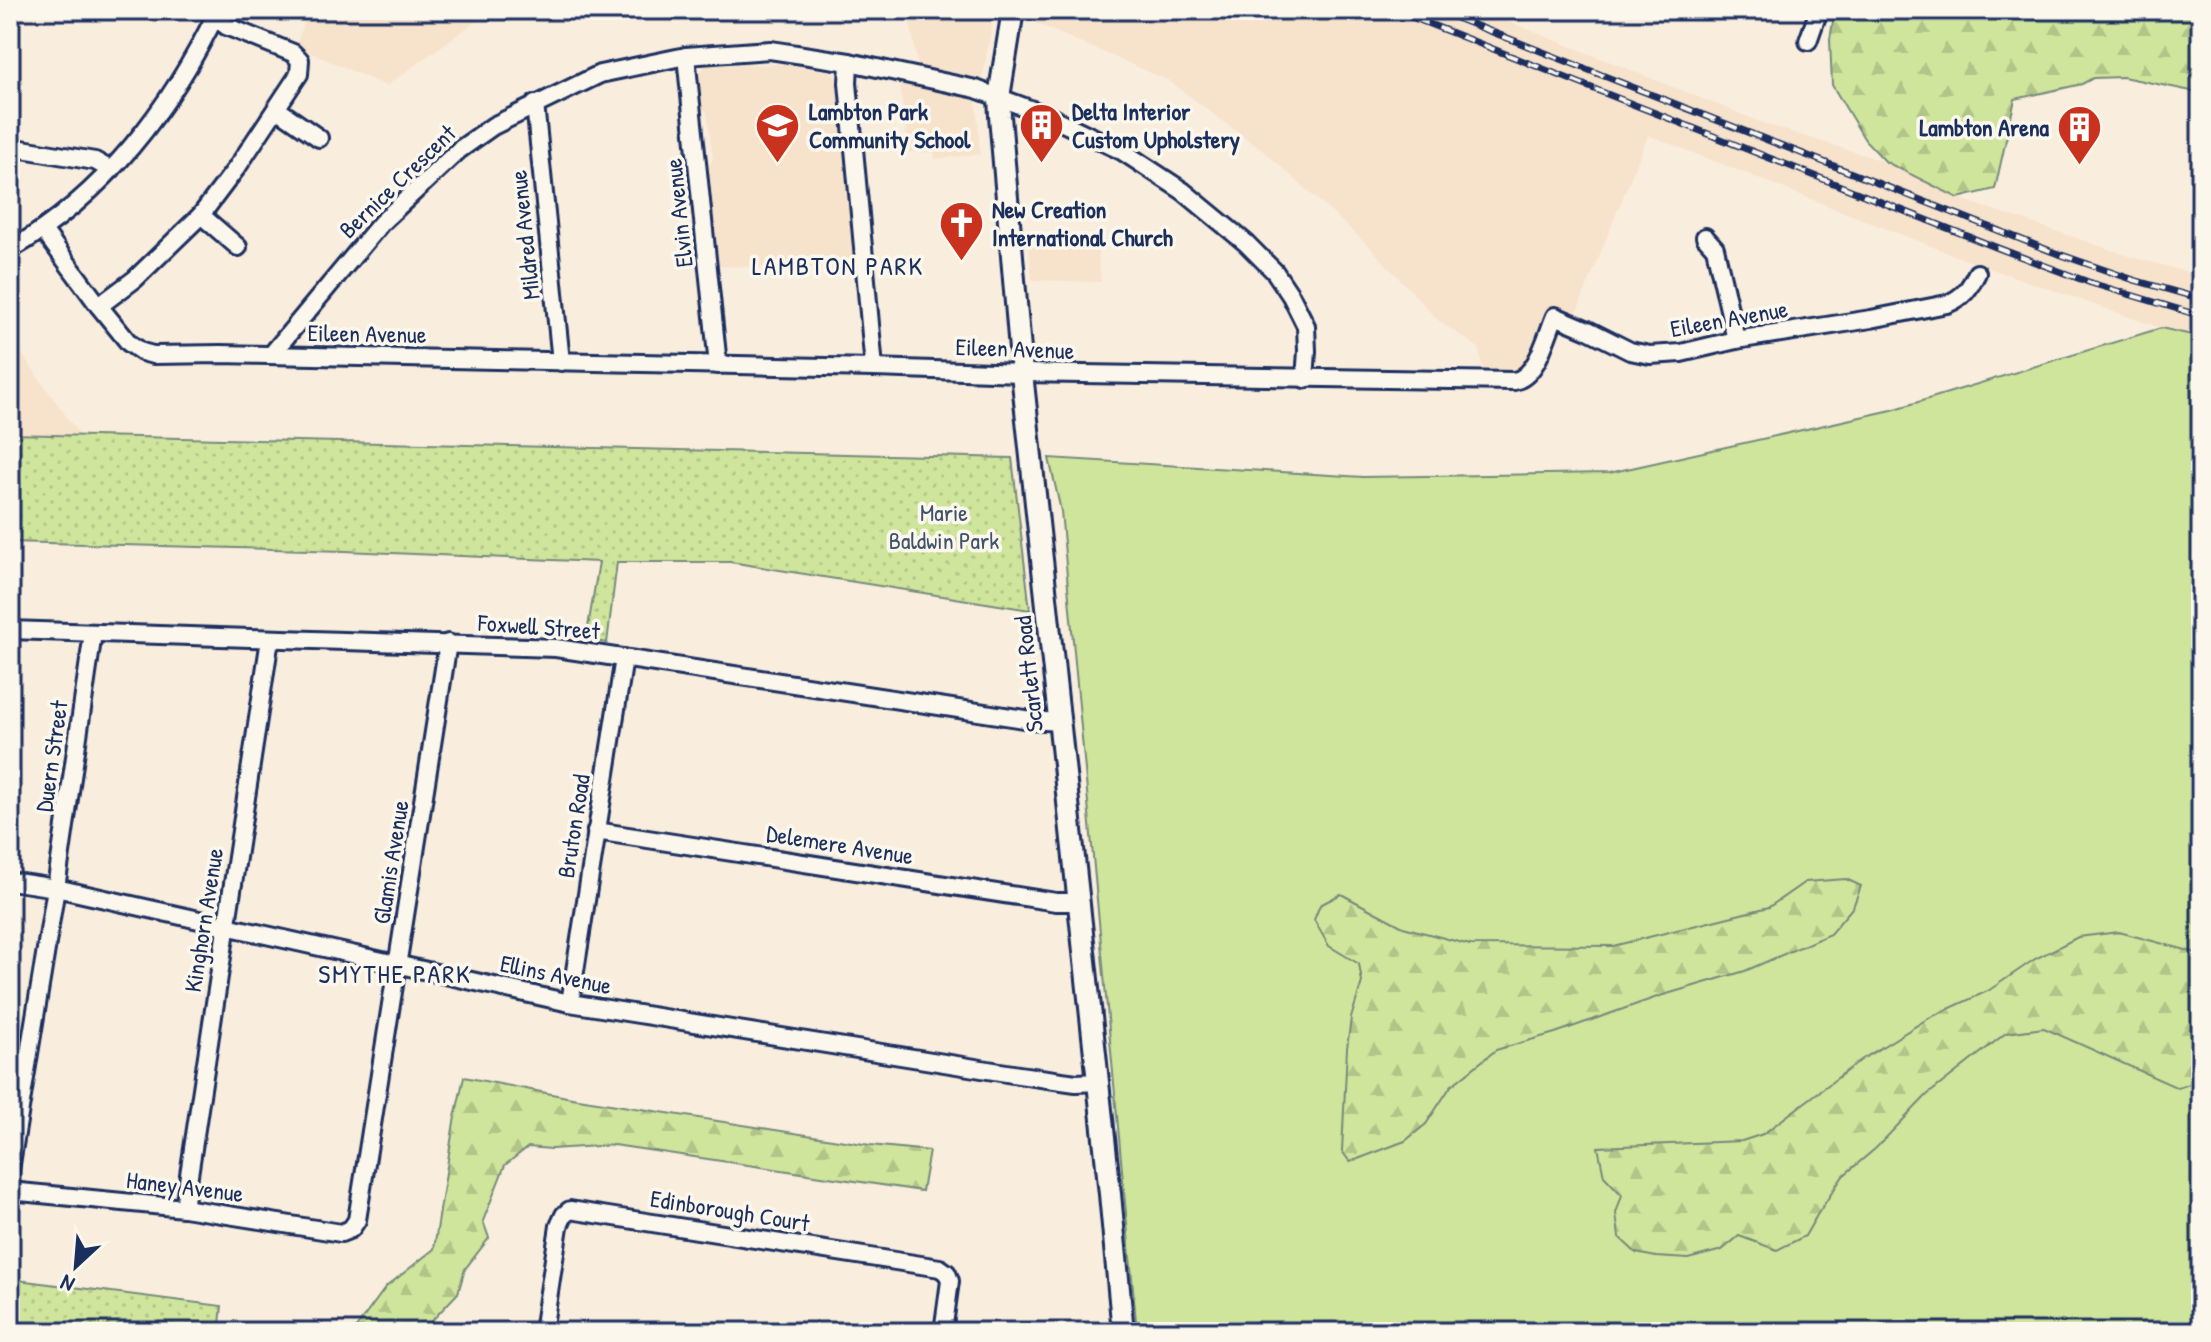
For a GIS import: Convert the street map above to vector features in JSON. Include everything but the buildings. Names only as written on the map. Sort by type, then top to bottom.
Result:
[{"type":"main road","name":"Scarlett Road","points":[[1013,10],[999,97],[1022,373],[1123,1332]]},
{"type":"street","points":[[1808,41],[1819,10]]},
{"type":"street","points":[[10,250],[43,230],[111,170],[131,147],[172,94],[198,50],[213,12],[226,26],[293,53],[300,60],[299,74],[201,215],[135,279],[99,306]]},
{"type":"street","name":"Bernice Crescent","points":[[271,355],[381,223],[459,150],[493,126],[600,74],[686,56],[770,50],[849,62],[976,89],[1046,115],[1122,151],[1183,191],[1246,243],[1275,272],[1306,326],[1305,379]]},
{"type":"street","name":"Elvin Avenue","points":[[686,56],[718,365]]},
{"type":"street","points":[[849,62],[848,83],[874,368]]},
{"type":"street","name":"Mildred Avenue","points":[[535,104],[561,362]]},
{"type":"street","points":[[277,109],[319,138]]},
{"type":"street","points":[[10,147],[95,161],[111,170]]},
{"type":"street","points":[[201,215],[238,247]]},
{"type":"street","name":"Eileen Avenue","points":[[43,230],[129,343],[146,354],[1514,381],[1523,380],[1532,371],[1555,316],[1630,351],[1650,355],[1681,353],[1736,340],[1947,304],[1959,299],[1968,290],[1977,273]]},
{"type":"street","points":[[1705,237],[1715,248],[1736,340]]},
{"type":"street","name":"Foxwell Street","points":[[10,630],[556,648],[1059,722]]},
{"type":"street","name":"Duern Street","points":[[10,1170],[93,633]]},
{"type":"street","name":"Kinghorn Avenue","points":[[184,1208],[270,639]]},
{"type":"street","name":"Glamis Avenue","points":[[351,1229],[357,1220],[448,643]]},
{"type":"street","name":"Bruton Road","points":[[570,1003],[624,658]]},
{"type":"street","name":"Delemere Avenue","points":[[596,831],[1056,902],[1078,902]]},
{"type":"street","name":"Ellins Avenue","points":[[10,881],[56,888],[570,1003],[1019,1075],[1076,1083],[1098,1082]]},
{"type":"street","name":"Haney Avenue","points":[[10,1191],[184,1208],[341,1233],[351,1229]]},
{"type":"street","name":"Edinborough Court","points":[[543,1332],[559,1226],[570,1210],[940,1268],[947,1273],[950,1281],[943,1332]]},
{"type":"shaded area","points":[[309,10],[503,10],[479,19],[386,86],[296,46]]},
{"type":"shaded area","points":[[908,10],[995,10],[982,78],[918,66]]},
{"type":"shaded area","points":[[1038,10],[1479,10],[1768,125],[1886,162],[1958,198],[2132,257],[2201,276],[2201,337],[2161,328],[1964,259],[1648,135],[1576,314],[1548,307],[1523,367],[1483,373],[1479,348],[1439,321],[1371,248],[1266,153],[1168,80],[1033,22]]},
{"type":"shaded area","name":"Lambton Park Community School","points":[[784,64],[831,72],[836,77],[854,269],[717,266],[708,169],[713,159],[707,111],[701,109],[699,73],[705,66]]},
{"type":"shaded area","points":[[899,80],[976,99],[980,154],[935,159],[934,152],[909,152]]},
{"type":"shaded area","points":[[1028,234],[1096,237],[1101,282],[1032,280]]},
{"type":"shaded area","points":[[17,346],[80,436],[10,434],[10,349]]},
{"type":"green space","points":[[1835,10],[2201,10],[2201,93],[2123,77],[2093,78],[2082,84],[2015,99],[1995,189],[1958,198],[1886,162],[1865,140],[1832,85],[1830,39]]},
{"type":"green space","points":[[2161,328],[2201,337],[2201,1332],[1137,1332],[1061,511],[1049,458],[1363,477],[1609,473],[1892,410]]},
{"type":"green space","name":"Marie Baldwin Park","points":[[10,434],[1012,458],[1030,610],[730,562],[617,562],[607,643],[586,639],[599,562],[10,542]]},
{"type":"green space","points":[[1846,879],[1861,886],[1853,907],[1830,934],[1745,971],[1496,1050],[1451,1086],[1426,1124],[1405,1141],[1350,1162],[1342,1151],[1347,1048],[1351,1018],[1362,982],[1359,964],[1329,946],[1314,920],[1320,905],[1341,894],[1403,927],[1470,945],[1613,946],[1769,907],[1805,882]]},
{"type":"green space","points":[[2119,932],[2201,954],[2201,1080],[2178,1088],[2044,1028],[2006,1033],[1927,1095],[1876,1148],[1843,1176],[1805,1236],[1777,1250],[1739,1236],[1722,1250],[1688,1259],[1636,1253],[1619,1237],[1616,1213],[1622,1195],[1604,1176],[1598,1147],[1742,1141],[1763,1134],[1861,1060],[1929,1018],[1988,991],[2035,959],[2078,937]]},
{"type":"green space","points":[[464,1077],[572,1098],[870,1145],[929,1151],[922,1191],[614,1145],[551,1149],[528,1147],[505,1165],[483,1221],[489,1238],[465,1269],[458,1293],[425,1328],[416,1332],[353,1332],[386,1287],[434,1249]]},
{"type":"green space","points":[[10,1279],[222,1306],[220,1324],[244,1332],[10,1332]]},
{"type":"railway","points":[[1394,10],[1998,248],[2091,283],[2201,316]]},
{"type":"railway","points":[[1436,10],[2053,252],[2201,299]]},
{"type":"place","name":"Lambton Park Community School","points":[[778,164]]},
{"type":"place","name":"Delta Interior Custom Upholstery","points":[[1041,164]]},
{"type":"place","name":"Lambton Arena","points":[[2080,166]]},
{"type":"place","name":"New Creation International Church","points":[[961,262]]},
{"type":"district","name":"LAMBTON PARK","points":[[838,265]]},
{"type":"district","name":"SMYTHE PARK","points":[[395,973]]}]
